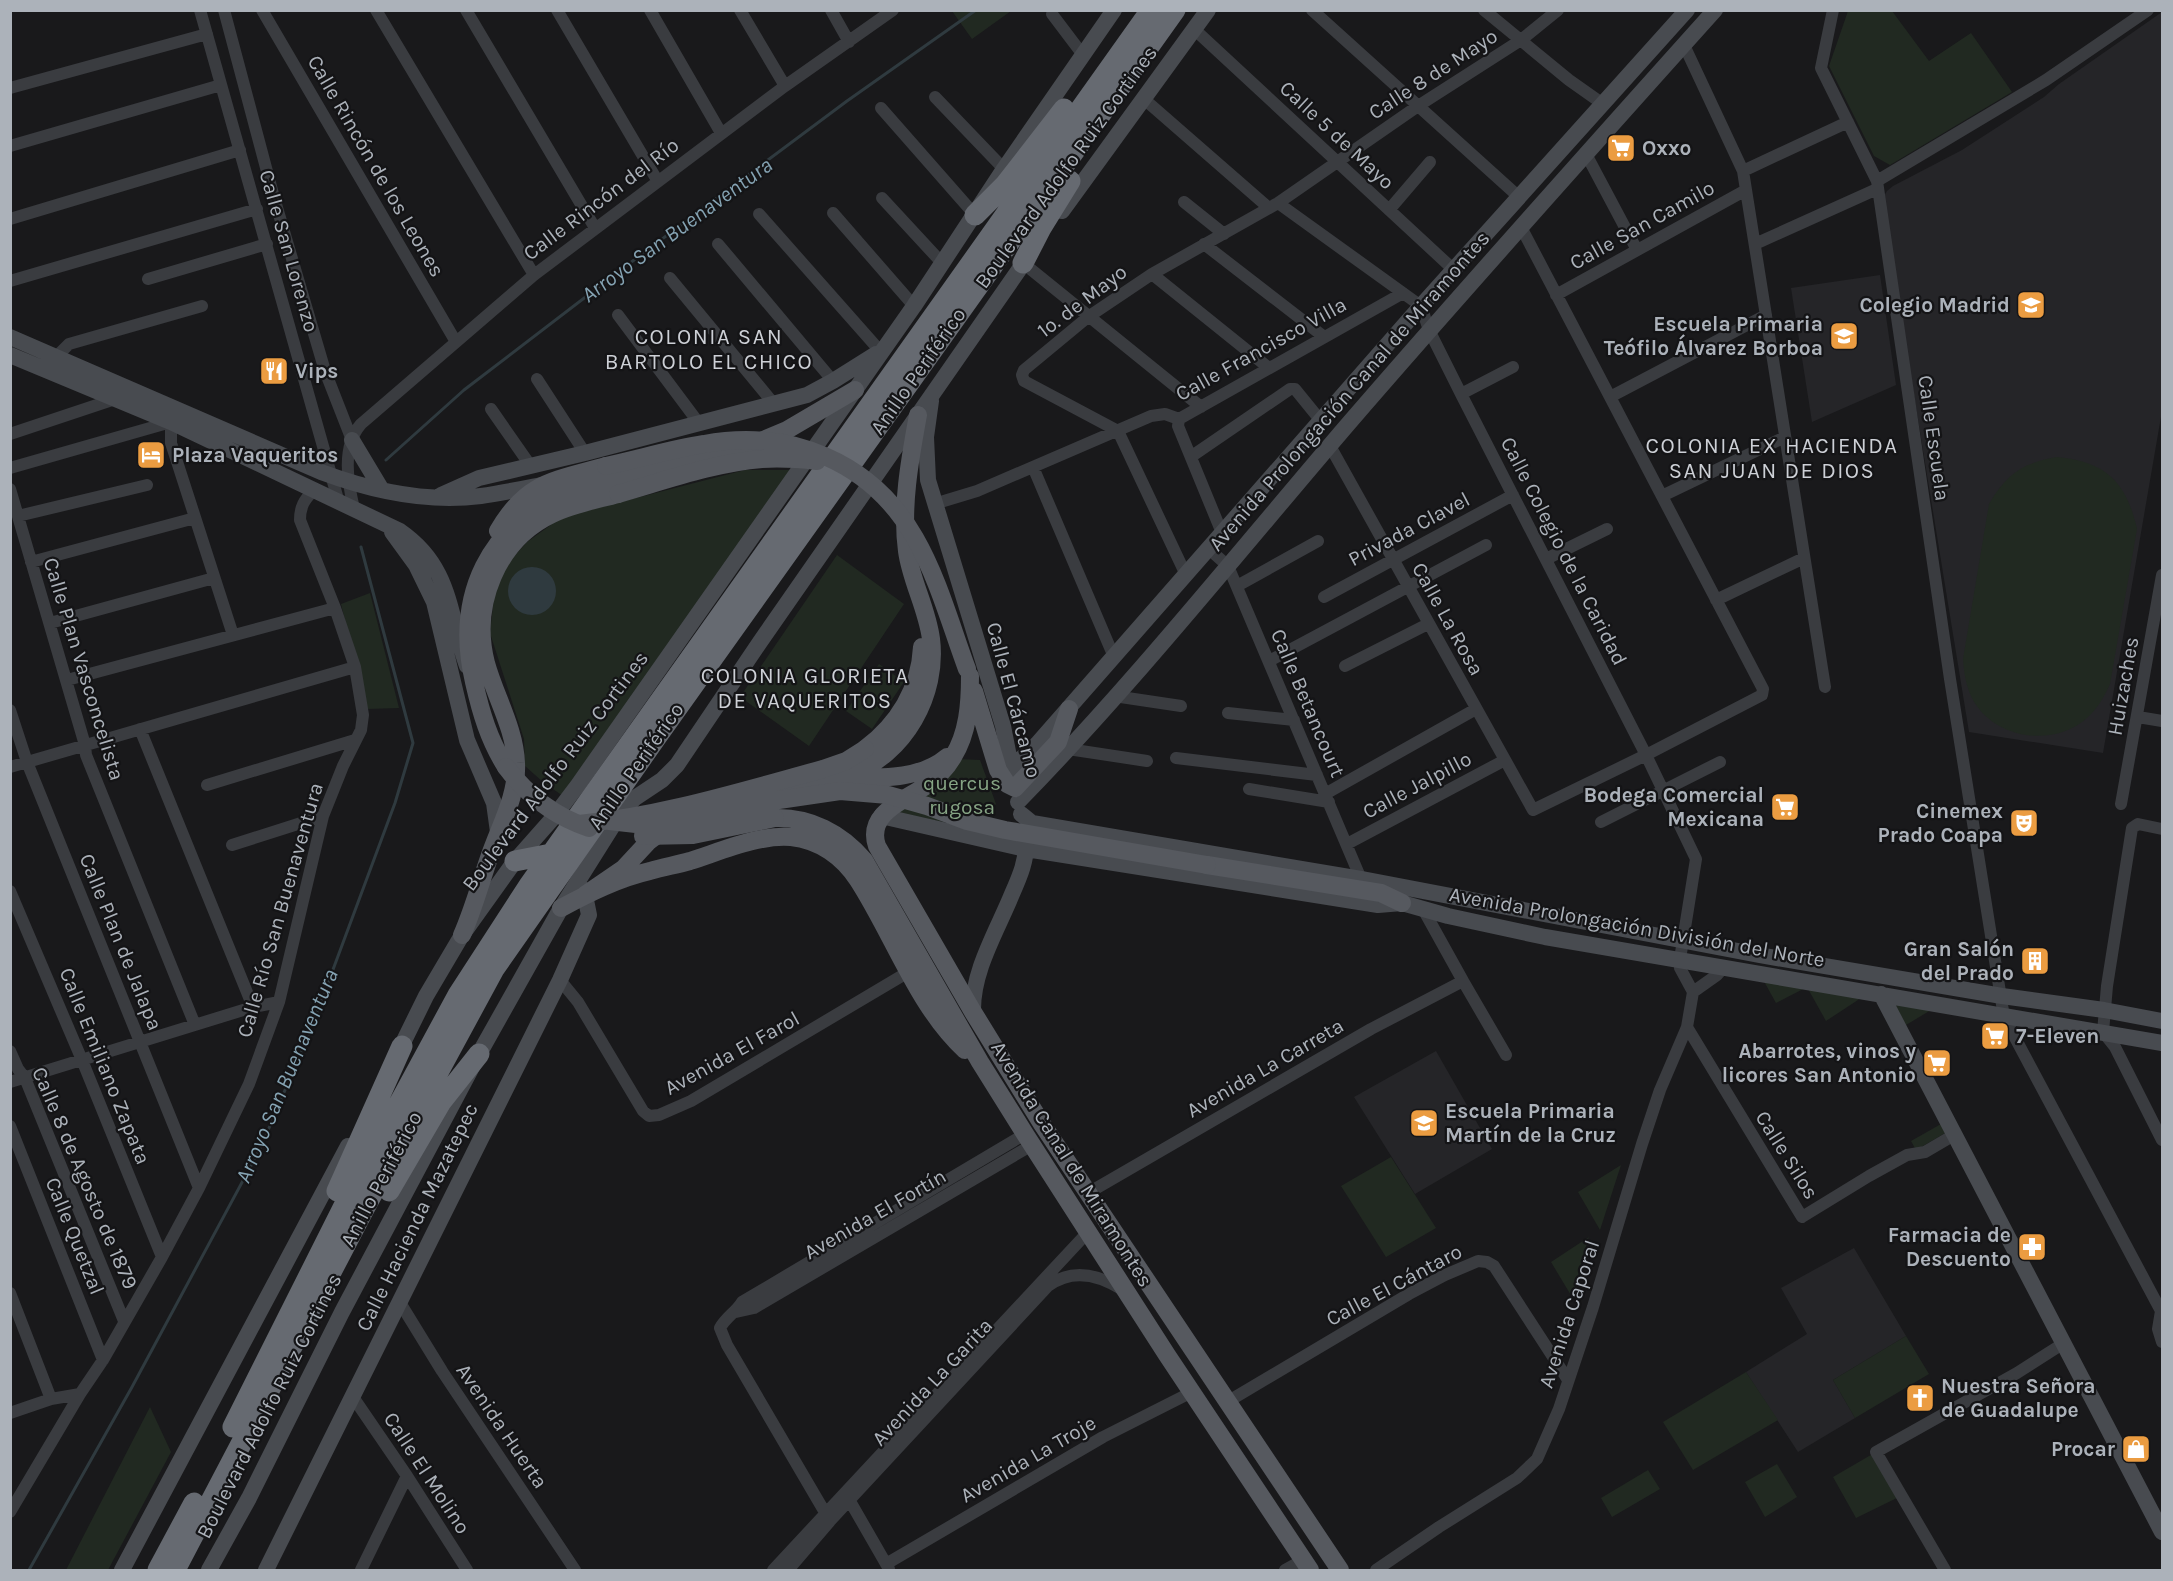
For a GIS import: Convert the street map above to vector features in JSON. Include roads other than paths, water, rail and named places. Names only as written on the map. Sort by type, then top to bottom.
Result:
[{"type":"highway","points":[[975,215],[1005,185],[1104,57],[1150,10]]},
{"type":"highway","name":"Anillo Periférico","points":[[158,1570],[348,1198],[458,995],[552,853],[1150,10]]},
{"type":"highway","name":"Anillo Periférico","points":[[175,1570],[298,1333],[495,969],[583,830],[1175,10]]},
{"type":"highway","points":[[1023,263],[1051,211],[1116,112],[1145,52]]},
{"type":"highway","points":[[515,861],[552,853],[553,819]]},
{"type":"highway","points":[[582,881],[583,830],[610,824]]},
{"type":"highway","points":[[315,1264],[324,1220],[402,1046]]},
{"type":"highway","points":[[298,1333],[377,1212],[441,1102],[479,1054]]},
{"type":"main road","name":"Boulevard Adolfo Ruiz Cortines","points":[[122,1570],[285,1260],[402,1046],[426,996],[462,935],[515,861],[553,819],[914,306],[1004,169],[1114,10]]},
{"type":"main road","name":"Boulevard Adolfo Ruiz Cortines","points":[[582,881],[610,824],[627,804],[662,780],[677,765],[766,632],[1023,263],[1208,10]]},
{"type":"main road","name":"Avenida Prolongación Canal de Miramontes","points":[[1011,768],[1038,743],[1074,703],[1421,306],[1687,10]]},
{"type":"main road","name":"Avenida Prolongación Canal de Miramontes","points":[[1018,801],[1098,715],[1429,330],[1715,10]]},
{"type":"main road","points":[[10,337],[330,476],[405,495],[479,496],[541,485],[606,466],[706,443],[754,440],[792,445],[809,450],[840,463],[863,477],[884,494],[900,513],[927,563],[968,673],[998,770],[1018,801],[1058,742],[1074,703],[1098,715]]},
{"type":"main road","points":[[438,497],[469,482],[807,394],[881,352]]},
{"type":"main road","points":[[10,355],[171,422],[400,531],[417,544],[443,580],[476,691]]},
{"type":"main road","points":[[483,566],[495,546],[510,528],[553,498],[571,490],[754,444],[787,430],[855,390]]},
{"type":"main road","name":"Calle El Cárcamo","points":[[933,394],[927,423],[925,451],[928,480],[1003,726],[1025,832],[1026,849],[1021,873],[978,975],[973,1012]]},
{"type":"main road","points":[[561,908],[582,881],[614,876],[660,832],[681,819],[839,777],[864,768],[884,754],[899,739],[922,705],[929,684],[932,661],[929,630],[909,564],[906,537],[909,474],[918,415]]},
{"type":"main road","points":[[352,440],[382,490]]},
{"type":"main road","points":[[462,935],[475,904],[512,793],[516,764],[514,746],[484,652],[482,618],[488,586],[504,554],[535,524],[560,511],[721,466],[760,459],[840,463]]},
{"type":"main road","points":[[483,566],[494,538],[511,511],[525,496],[541,485]]},
{"type":"main road","points":[[386,524],[416,565],[434,602],[467,740],[494,803],[498,832]]},
{"type":"main road","name":"Avenida Canal de Miramontes","points":[[483,566],[472,599],[468,623],[468,654],[476,691],[492,741],[513,775],[550,809],[583,830],[663,837],[708,832],[775,818],[793,818],[816,824],[835,834],[858,853],[875,878],[980,1062],[1029,1140],[1306,1565]]},
{"type":"main road","points":[[610,824],[680,808],[823,769],[846,761],[865,749],[898,718],[916,681],[922,645],[920,598]]},
{"type":"main road","points":[[881,816],[902,800],[924,788],[943,772],[954,756],[963,738],[968,712],[968,673]]},
{"type":"main road","points":[[839,777],[884,777],[918,773],[945,759],[963,738]]},
{"type":"main road","points":[[610,824],[645,825],[682,822],[772,801],[840,791],[888,795],[967,821],[1005,830],[1381,893],[1402,903]]},
{"type":"main road","name":"Avenida Prolongación División del Norte","points":[[1018,801],[1032,823],[1361,879],[1736,951],[2163,1021]]},
{"type":"main road","name":"Avenida Canal de Miramontes","points":[[881,816],[875,830],[877,846],[973,1012],[1042,1124],[1340,1570]]},
{"type":"main road","name":"Avenida Prolongación División del Norte","points":[[881,816],[1026,849],[1378,905],[1402,903],[1539,936],[2163,1043]]},
{"type":"main road","points":[[1047,852],[1044,840],[1053,826]]},
{"type":"main road","points":[[582,881],[649,871],[766,838],[799,838],[824,847],[849,869],[864,890],[941,1024],[980,1062]]},
{"type":"main road","name":"Calle Hacienda Mazatepec","points":[[266,1570],[560,980],[589,915],[582,881]]},
{"type":"main road","name":"Boulevard Adolfo Ruiz Cortines","points":[[209,1570],[249,1498],[342,1312],[479,1054],[561,908]]},
{"type":"main road","points":[[1539,936],[1547,915]]},
{"type":"main road","points":[[1728,967],[1737,966],[1740,961],[1736,951]]},
{"type":"main road","points":[[1755,972],[1751,963],[1759,955]]},
{"type":"main road","points":[[1881,994],[2163,1532]]},
{"type":"street","name":"Calle San Lorenzo","points":[[200,10],[330,476],[347,506]]},
{"type":"street","name":"Calle San Lorenzo","points":[[224,10],[273,194],[325,371],[352,440]]},
{"type":"street","name":"Calle Rincón de los Leones","points":[[262,10],[456,342]]},
{"type":"street","points":[[376,10],[534,274]]},
{"type":"street","points":[[466,10],[595,228]]},
{"type":"street","points":[[557,10],[657,180]]},
{"type":"street","points":[[650,10],[721,133]]},
{"type":"street","points":[[740,10],[785,86]]},
{"type":"street","points":[[831,10],[849,42]]},
{"type":"street","name":"Calle Rincón del Río","points":[[352,440],[361,424],[534,274],[785,86],[894,10]]},
{"type":"street","points":[[1312,10],[1519,197]]},
{"type":"street","points":[[1484,10],[1569,80],[1603,104]]},
{"type":"street","name":"Calle 8 de Mayo","points":[[1274,206],[1418,106],[1521,40],[1558,10]]},
{"type":"street","name":"Calle Escuela","points":[[1833,10],[1821,68],[1877,185],[1950,679],[2004,1017]]},
{"type":"street","points":[[1755,244],[1877,185],[2046,80],[2148,10]]},
{"type":"street","points":[[1052,14],[1083,55]]},
{"type":"street","name":"Calle 5 de Mayo","points":[[1194,30],[1454,270]]},
{"type":"street","points":[[10,88],[207,34]]},
{"type":"street","points":[[1684,45],[1743,171],[1825,687]]},
{"type":"street","points":[[10,146],[221,85]]},
{"type":"street","points":[[935,97],[1004,169]]},
{"type":"street","points":[[1144,99],[1274,206],[1421,306]]},
{"type":"street","points":[[881,108],[975,215]]},
{"type":"street","points":[[1743,171],[1848,122]]},
{"type":"street","points":[[10,219],[240,150]]},
{"type":"street","points":[[1586,154],[1637,250]]},
{"type":"street","points":[[1389,210],[1430,162]]},
{"type":"street","name":"Calle San Camilo","points":[[1556,295],[1746,190]]},
{"type":"street","points":[[882,198],[943,264]]},
{"type":"street","points":[[1184,202],[1224,234]]},
{"type":"street","name":"1o. de Mayo","points":[[1118,431],[1024,381],[1022,375],[1024,370],[1088,317],[1152,274],[1274,206]]},
{"type":"street","points":[[10,281],[257,209]]},
{"type":"street","points":[[832,213],[914,306]]},
{"type":"street","points":[[759,214],[881,352]]},
{"type":"street","points":[[1521,227],[1763,689],[1762,695],[1756,699],[1646,755]]},
{"type":"street","points":[[148,279],[267,244]]},
{"type":"street","points":[[718,244],[833,381]]},
{"type":"street","points":[[1204,244],[1323,336]]},
{"type":"street","points":[[1023,263],[1201,407]]},
{"type":"street","points":[[1152,274],[1269,368]]},
{"type":"street","points":[[670,278],[774,404]]},
{"type":"street","name":"Calle Francisco Villa","points":[[934,504],[977,491],[1151,416],[1165,414],[1179,419],[1403,293]]},
{"type":"street","points":[[57,357],[69,344],[202,306]]},
{"type":"street","name":"Calle Colegio de la Caridad","points":[[1421,306],[1429,330],[1646,755],[1696,859],[1680,959]]},
{"type":"street","points":[[618,315],[698,422]]},
{"type":"street","points":[[1610,397],[1766,315]]},
{"type":"street","points":[[1461,394],[1513,367]]},
{"type":"street","points":[[537,379],[585,453]]},
{"type":"street","points":[[1191,456],[1290,389],[1301,393],[1321,421]]},
{"type":"street","points":[[10,434],[115,399]]},
{"type":"street","points":[[491,409],[530,465]]},
{"type":"street","points":[[1179,419],[1178,426],[1222,533]]},
{"type":"street","points":[[10,468],[171,422],[171,443],[233,635]]},
{"type":"street","points":[[1118,431],[1186,575]]},
{"type":"street","points":[[1662,496],[1785,437]]},
{"type":"street","points":[[347,506],[352,440]]},
{"type":"street","name":"Calle La Rosa","points":[[1330,446],[1533,810],[1646,755]]},
{"type":"street","points":[[1033,467],[1114,657]]},
{"type":"street","points":[[18,516],[147,485]]},
{"type":"street","name":"Calle Plan Vasconcelista","points":[[10,489],[86,745],[86,755],[195,1025]]},
{"type":"street","name":"Calle Río San Buenaventura","points":[[10,1512],[80,1394],[103,1360],[162,1257],[199,1188],[249,1084],[279,1002],[323,816],[333,788],[361,730],[363,715],[355,667],[335,608],[300,520],[300,510],[305,498],[313,491]]},
{"type":"street","name":"Privada Clavel","points":[[1324,597],[1513,495]]},
{"type":"street","points":[[31,562],[195,518]]},
{"type":"street","points":[[1546,559],[1607,529]]},
{"type":"street","points":[[1237,586],[1318,541]]},
{"type":"street","points":[[1269,660],[1486,545]]},
{"type":"street","name":"Calle Betancourt","points":[[1209,549],[1228,566],[1361,879]]},
{"type":"street","points":[[1716,600],[1804,558]]},
{"type":"street","name":"Huizaches","points":[[2121,804],[2163,575]]},
{"type":"street","points":[[50,623],[214,578]]},
{"type":"street","points":[[67,681],[335,608]]},
{"type":"street","points":[[1345,666],[1428,624]]},
{"type":"street","points":[[10,767],[355,667]]},
{"type":"street","points":[[1114,696],[1181,706]]},
{"type":"street","points":[[1249,789],[1327,798],[1476,709]]},
{"type":"street","name":"Calle Plan de Jalapa","points":[[10,710],[27,762],[199,1188]]},
{"type":"street","points":[[1228,713],[1294,720]]},
{"type":"street","points":[[2138,717],[2163,721]]},
{"type":"street","points":[[140,729],[253,1007]]},
{"type":"street","points":[[207,785],[355,740]]},
{"type":"street","points":[[1068,749],[1147,762]]},
{"type":"street","points":[[1176,758],[1317,775]]},
{"type":"street","name":"Calle Jalpillo","points":[[1347,844],[1505,760]]},
{"type":"street","points":[[1601,822],[1720,762]]},
{"type":"street","points":[[232,845],[323,816]]},
{"type":"street","points":[[2163,829],[2138,824],[2132,828],[2104,1010],[2103,1032],[2115,1047],[2163,1140]]},
{"type":"street","name":"Calle Emiliano Zapata","points":[[10,891],[162,1257]]},
{"type":"street","points":[[1423,909],[1506,1054]]},
{"type":"street","points":[[1680,959],[1680,968],[1693,992],[1728,967]]},
{"type":"street","name":"Avenida El Farol","points":[[560,980],[584,1011],[643,1112],[649,1116],[659,1115],[691,1101],[910,971]]},
{"type":"street","name":"Avenida La Carreta","points":[[1088,1193],[1362,1034],[1463,981]]},
{"type":"street","name":"Avenida Caporal","points":[[1376,1570],[1527,1470],[1537,1459],[1546,1441],[1593,1307],[1660,1090],[1687,1027],[1693,992]]},
{"type":"street","points":[[10,1082],[253,1007],[279,1002]]},
{"type":"street","points":[[2004,1017],[2162,1311],[2158,1329],[2163,1342]]},
{"type":"street","name":"Calle Silos","points":[[1687,1027],[1802,1217],[1907,1155],[1925,1152],[1954,1135]]},
{"type":"street","name":"Calle 8 de Agosto de 1879","points":[[10,1051],[25,1078],[124,1321]]},
{"type":"street","name":"Calle Quetzal","points":[[10,1126],[103,1360]]},
{"type":"street","name":"Avenida El Fortín","points":[[828,1517],[721,1335],[722,1323],[736,1312],[742,1302],[1029,1140]]},
{"type":"street","name":"Avenida La Garita","points":[[847,1497],[1088,1232]]},
{"type":"street","name":"Calle El Cántaro","points":[[1227,1402],[1409,1293],[1478,1261],[1494,1266],[1568,1380]]},
{"type":"street","name":"Avenida La Garita","points":[[773,1570],[828,1517],[1044,1289],[1056,1280],[1071,1275],[1089,1275],[1106,1281],[1128,1294]]},
{"type":"street","points":[[10,1293],[51,1400]]},
{"type":"street","name":"Avenida Huerta","points":[[399,1301],[442,1371],[575,1570]]},
{"type":"street","points":[[1945,1570],[1876,1452],[2017,1373],[2064,1343]]},
{"type":"street","name":"Avenida La Troje","points":[[847,1497],[887,1567],[1103,1437],[1192,1392]]},
{"type":"street","points":[[10,1413],[51,1400],[80,1394]]},
{"type":"street","name":"Calle El Molino","points":[[353,1397],[407,1476],[461,1567]]},
{"type":"street","points":[[361,1570],[407,1476]]},
{"type":"street","name":"Avenida La Garita","points":[[788,1570],[828,1517]]},
{"type":"street","points":[[1286,1570],[1306,1565]]},
{"type":"waterway","name":"Arroyo San Buenaventura","points":[[386,460],[464,390],[626,266],[847,101],[976,10]]},
{"type":"waterway","name":"Arroyo San Buenaventura","points":[[29,1570],[132,1387],[261,1147],[312,1026],[395,803],[413,743],[361,547]]},
{"type":"place","name":"Oxxo","points":[[1621,148]]},
{"type":"place","name":"Colegio Madrid","points":[[2031,305]]},
{"type":"place","name":"Escuela Primaria Teófilo Álvarez Borboa","points":[[1844,336]]},
{"type":"place","name":"Vips","points":[[274,371]]},
{"type":"place","name":"Plaza Vaqueritos","points":[[151,455]]},
{"type":"place","name":"Bodega Comercial Mexicana","points":[[1785,807]]},
{"type":"place","name":"Cinemex Prado Coapa","points":[[2024,823]]},
{"type":"place","name":"Gran Salón del Prado","points":[[2035,961]]},
{"type":"place","name":"7-Eleven","points":[[1995,1036]]},
{"type":"place","name":"Abarrotes, vinos y licores San Antonio","points":[[1937,1063]]},
{"type":"place","name":"Escuela Primaria Martín de la Cruz","points":[[1424,1123]]},
{"type":"place","name":"Farmacia de Descuento","points":[[2032,1247]]},
{"type":"place","name":"Nuestra Señora de Guadalupe","points":[[1920,1398]]},
{"type":"place","name":"Procar","points":[[2136,1449]]},
{"type":"district","name":"COLONIA SAN BARTOLO EL CHICO","points":[[709,350]]},
{"type":"district","name":"COLONIA EX HACIENDA SAN JUAN DE DIOS","points":[[1772,458]]},
{"type":"district","name":"COLONIA GLORIETA DE VAQUERITOS","points":[[805,688]]},
{"type":"park label","name":"quercus rugosa","points":[[962,795]]}]
